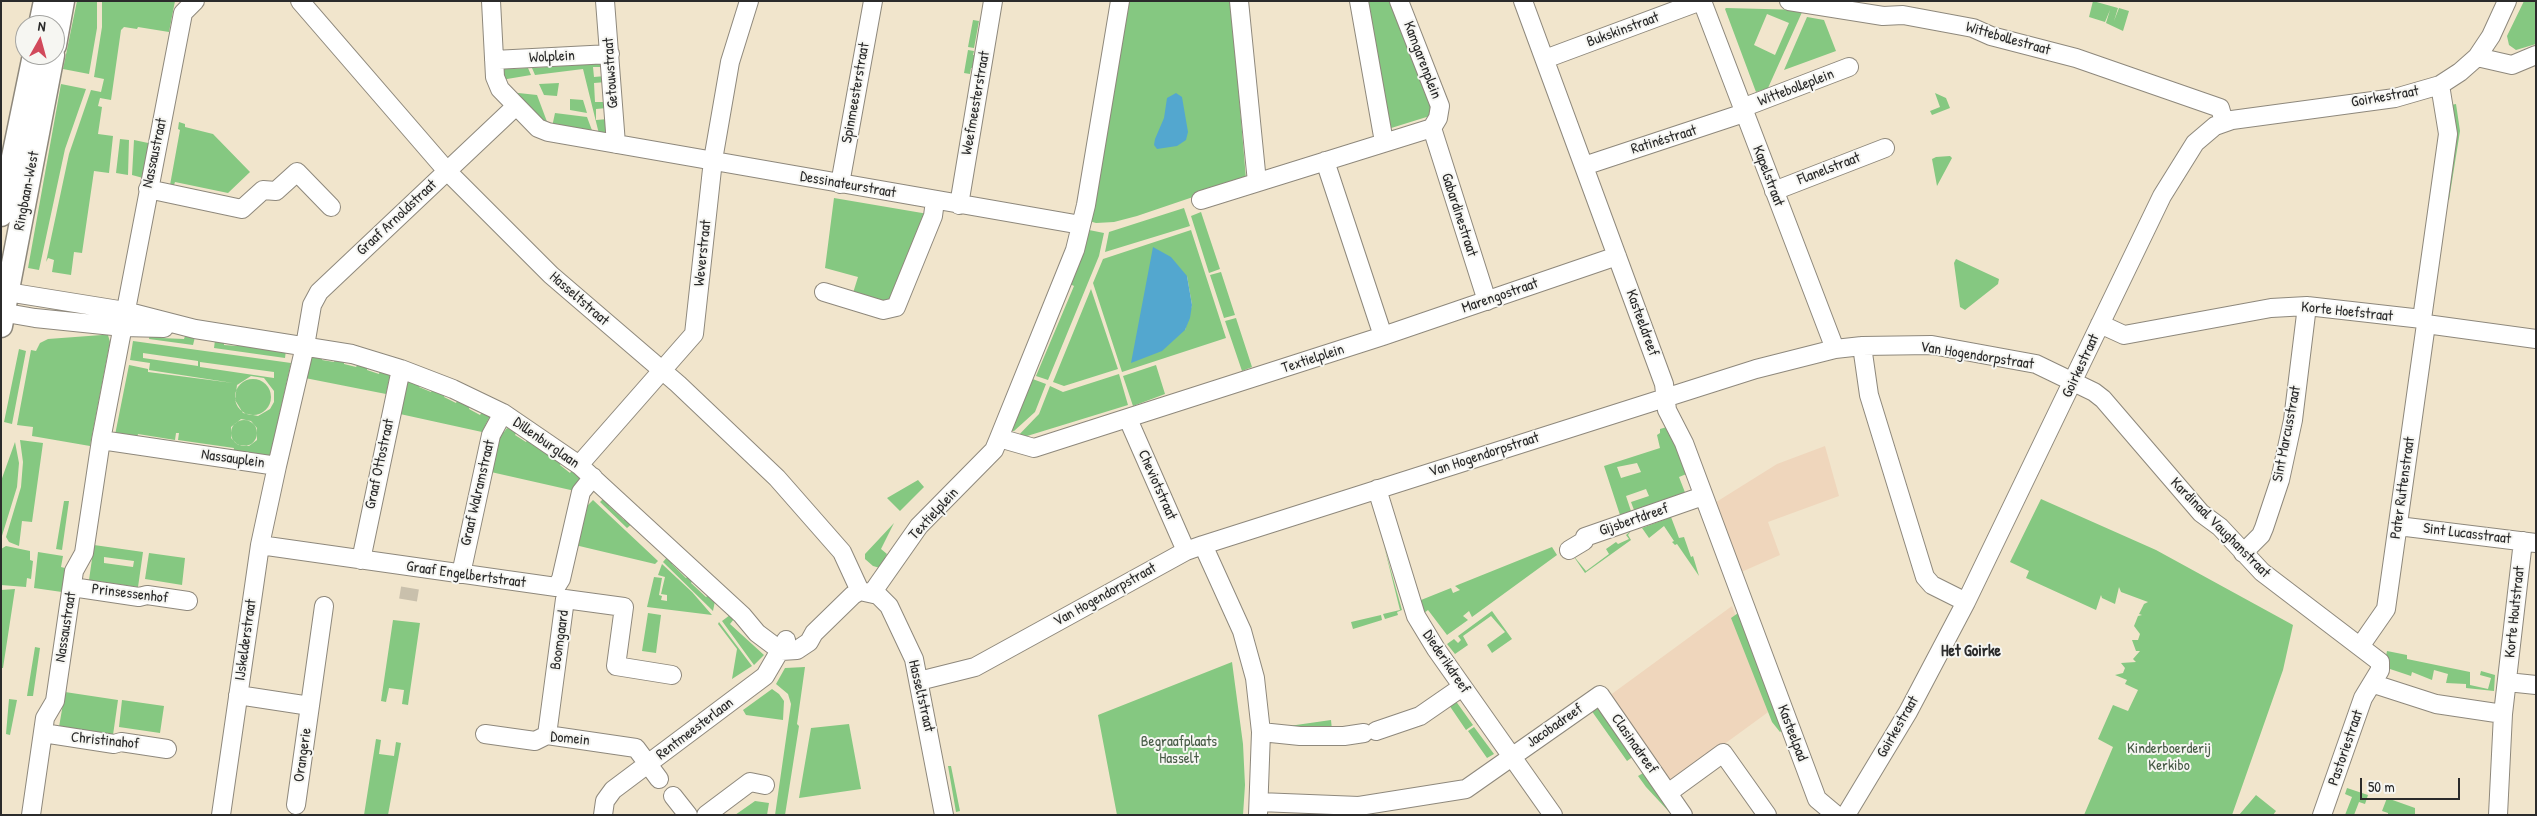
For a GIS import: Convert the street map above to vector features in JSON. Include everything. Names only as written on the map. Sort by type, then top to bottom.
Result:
[{"type":"main road","points":[[42,15],[45,1]]},
{"type":"main road","points":[[61,15],[63,1]]},
{"type":"main road","name":"Ringbaan-West","points":[[1,215],[32,65]]},
{"type":"main road","name":"Ringbaan-West","points":[[3,307],[51,65]]},
{"type":"street","name":"Nassaustraat","points":[[124,319],[183,13],[195,1]]},
{"type":"street","name":"Hasseltstraat","points":[[300,1],[448,171],[551,275],[678,384],[778,478],[842,552],[867,592],[878,595],[889,606],[908,645],[919,681],[944,815]]},
{"type":"street","points":[[491,1],[495,77],[500,89],[538,128],[548,132],[616,144]]},
{"type":"street","name":"Getouwstraat","points":[[605,1],[616,144]]},
{"type":"street","name":"Weverstraat","points":[[579,465],[694,334],[713,160],[730,62],[749,1]]},
{"type":"street","name":"Spinmeesterstraat","points":[[840,184],[872,1]]},
{"type":"street","name":"Weefmeesterstraat","points":[[959,205],[994,1]]},
{"type":"street","name":"Textielplein","points":[[784,645],[797,650],[809,642],[814,633],[853,595],[867,592],[919,526],[994,450],[1075,250],[1120,1]]},
{"type":"street","points":[[1239,1],[1256,182]]},
{"type":"street","points":[[1359,1],[1384,142]]},
{"type":"street","name":"Kamgarenplein","points":[[1399,1],[1440,106],[1438,118],[1432,128]]},
{"type":"street","name":"Kasteeldreef","points":[[1523,1],[1664,384],[1667,410],[1684,443],[1758,644]]},
{"type":"street","name":"Bukskinstraat","points":[[1545,59],[1702,1]]},
{"type":"street","name":"Kapelstraat","points":[[1702,1],[1835,349]]},
{"type":"street","name":"Wittebollestraat","points":[[1789,1],[1857,7],[1883,16],[1902,15],[1973,28],[1991,36],[2076,58],[2222,115]]},
{"type":"street","name":"Goirkestraat","points":[[1846,815],[1908,712],[1966,602],[2175,172],[2205,133],[2222,115],[2240,118],[2395,98],[2440,85],[2460,72],[2477,57],[2491,36],[2507,1]]},
{"type":"street","name":"Wolplein","points":[[494,60],[610,54]]},
{"type":"street","points":[[2477,57],[2512,65],[2536,55]]},
{"type":"street","name":"Wittebolleplein","points":[[1743,111],[1849,67]]},
{"type":"street","name":"Pater Ruttenstraat","points":[[2361,646],[2386,609],[2398,526],[2448,134],[2440,85]]},
{"type":"street","name":"Graaf Arnoldstraat","points":[[305,346],[312,305],[319,292],[516,106]]},
{"type":"street","name":"Ratinéstraat","points":[[1584,166],[1743,111]]},
{"type":"street","points":[[1201,200],[1432,128]]},
{"type":"street","name":"Gabardinestraat","points":[[1432,128],[1487,301]]},
{"type":"street","name":"Dessinateurstraat","points":[[616,144],[1081,225]]},
{"type":"street","name":"Flanelstraat","points":[[1774,191],[1885,148]]},
{"type":"street","points":[[1324,161],[1383,336]]},
{"type":"street","points":[[148,189],[242,209],[262,190],[276,191],[297,172],[330,207]]},
{"type":"street","points":[[824,292],[883,310],[896,307],[933,216],[935,201]]},
{"type":"street","name":"Marengostraat","points":[[1383,336],[1617,256]]},
{"type":"street","name":"Korte Hoefstraat","points":[[2100,324],[2124,335],[2271,308],[2307,306],[2536,339]]},
{"type":"street","name":"Sint Marcusstraat","points":[[2243,553],[2261,535],[2280,480],[2293,420],[2307,306]]},
{"type":"street","points":[[3,307],[124,319],[305,346]]},
{"type":"street","points":[[101,440],[124,319]]},
{"type":"street","name":"Textielplein","points":[[999,438],[1034,448],[1383,336]]},
{"type":"street","name":"Van Hogendorpstraat","points":[[919,681],[974,667],[1186,551],[1665,396],[1756,369],[1835,349],[1862,346],[1932,345],[2019,359],[2036,364],[2074,382]]},
{"type":"street","name":"Dillenburglaan","points":[[305,346],[352,354],[401,369],[453,389],[503,413],[579,465],[593,477],[742,615],[756,633],[784,645]]},
{"type":"street","name":"Nassauplein","points":[[101,440],[277,466],[305,346]]},
{"type":"street","points":[[1862,346],[1869,395],[1925,577],[1932,585],[1966,602]]},
{"type":"street","name":"Graaf Ottostraat","points":[[360,560],[401,369]]},
{"type":"street","name":"Kardinaal Vaughanstraat","points":[[2074,382],[2103,399],[2178,487],[2243,553],[2292,597],[2361,646],[2380,662]]},
{"type":"street","name":"Graaf Walramstraat","points":[[461,574],[491,435],[503,413]]},
{"type":"street","name":"Cheviotstraat","points":[[1128,419],[1186,551]]},
{"type":"street","name":"Nassaustraat","points":[[31,815],[45,718],[55,701],[74,571],[84,553],[101,440]]},
{"type":"street","name":"IJskelderstraat","points":[[221,815],[260,545],[277,466]]},
{"type":"street","name":"Graaf Engelbertstraat","points":[[260,545],[556,587],[560,579],[581,492],[593,477]]},
{"type":"street","name":"Diederikdreef","points":[[1377,489],[1416,616],[1462,687],[1553,815]]},
{"type":"street","name":"Gijsbertdreef","points":[[1569,550],[1584,541],[1585,537],[1702,496]]},
{"type":"street","name":"Sint Lucasstraat","points":[[2398,526],[2529,542]]},
{"type":"street","name":"Korte Houtstraat","points":[[2498,815],[2503,714],[2529,542]]},
{"type":"street","points":[[1203,545],[1242,631],[1255,678],[1261,732],[1259,808],[1359,806],[1466,789],[1511,757]]},
{"type":"street","name":"Prinsessenhof","points":[[72,586],[139,597],[147,595],[188,601]]},
{"type":"street","name":"Boomgaard","points":[[547,735],[565,599],[624,607],[616,666],[672,674]]},
{"type":"street","name":"Orangerie","points":[[296,806],[324,606]]},
{"type":"street","name":"Kasteelpad","points":[[1758,644],[1817,799],[1836,815]]},
{"type":"street","name":"Rentmeesterlaan","points":[[603,815],[608,794],[654,772],[765,676],[784,645]]},
{"type":"street","name":"Pastoriestraat","points":[[2322,815],[2363,698],[2374,684],[2380,670],[2380,662]]},
{"type":"street","points":[[2507,682],[2536,684]]},
{"type":"street","points":[[2374,684],[2436,704],[2503,714]]},
{"type":"street","points":[[1261,732],[1300,736],[1344,736],[1370,732],[1420,716],[1462,687]]},
{"type":"street","points":[[238,695],[310,706]]},
{"type":"street","name":"Jacobadreef","points":[[1511,757],[1600,695]]},
{"type":"street","name":"Clasinadreef","points":[[1600,695],[1668,793]]},
{"type":"street","name":"Christinahof","points":[[43,734],[117,745],[121,742],[167,749]]},
{"type":"street","name":"Domein","points":[[485,734],[535,741],[547,735],[636,748],[654,772]]},
{"type":"street","points":[[1683,815],[1668,793],[1723,753],[1767,815]]},
{"type":"street","points":[[706,815],[750,782],[765,785]]},
{"type":"street","points":[[673,796],[688,815]]},
{"type":"shaded area","points":[[1825,446],[1839,496],[1768,522],[1780,555],[1739,573],[1713,504],[1777,464]]},
{"type":"shaded area","points":[[1732,606],[1771,710],[1671,783],[1609,696]]},
{"type":"green space","points":[[77,1],[97,1],[97,28],[89,74],[63,69]]},
{"type":"green space","points":[[102,1],[175,1],[169,32],[138,27],[137,29],[124,27],[121,30],[111,100],[100,98],[98,106],[102,107],[98,134],[113,136],[109,173],[94,171],[82,253],[74,252],[71,275],[52,272],[54,260],[48,258],[46,262],[69,154],[91,90],[101,92],[104,79],[94,77],[102,27]]},
{"type":"green space","points":[[1128,1],[1231,1],[1246,179],[1137,216],[1114,222],[1096,223],[1089,221]]},
{"type":"green space","points":[[1362,1],[1395,1],[1433,103],[1433,115],[1388,129]]},
{"type":"green space","points":[[2093,1],[2118,8],[2114,21],[2119,8],[2129,11],[2123,31],[2106,23],[2110,10],[2105,22],[2089,17]]},
{"type":"green space","points":[[2524,1],[2536,1],[2536,44],[2516,50],[2509,45],[2507,36]]},
{"type":"green space","points":[[1725,9],[1803,10],[1768,88],[1756,92]],"holes":[[[1767,14],[1789,23],[1775,55],[1754,45]]]},
{"type":"green space","points":[[1807,17],[1824,20],[1836,51],[1784,70]]},
{"type":"green space","points":[[973,20],[979,21],[974,48],[968,47]]},
{"type":"green space","points":[[968,50],[974,51],[973,55],[976,55],[975,68],[971,68],[970,74],[964,73]]},
{"type":"green space","points":[[593,59],[597,59],[605,67],[593,67],[594,77],[605,76],[606,82],[594,83],[595,102],[607,102],[607,108],[596,109],[596,120],[608,119],[607,131],[604,135],[599,134],[583,69],[535,75],[532,68],[593,64]]},
{"type":"green space","points":[[500,67],[509,69],[528,68],[531,75],[501,80]]},
{"type":"green space","points":[[559,83],[557,96],[544,95],[539,84]]},
{"type":"green space","points":[[61,84],[86,89],[65,149],[39,270],[28,268]]},
{"type":"green space","points":[[509,92],[537,95],[549,127]]},
{"type":"green space","points":[[1935,93],[1946,98],[1950,108],[1932,115],[1930,111],[1940,107]]},
{"type":"green space","points":[[570,99],[583,100],[587,113],[570,110]]},
{"type":"green space","points":[[2456,104],[2460,131],[2449,200],[2445,199],[2451,105]]},
{"type":"green space","points":[[555,113],[587,117],[593,133],[552,127]]},
{"type":"green space","points":[[179,122],[185,124],[185,127],[213,134],[250,172],[228,193],[175,182],[174,185],[170,185],[180,130],[178,129]]},
{"type":"green space","points":[[120,139],[129,140],[128,175],[116,173]]},
{"type":"green space","points":[[134,140],[153,144],[143,178],[132,175]]},
{"type":"green space","points":[[1950,156],[1952,158],[1937,186],[1932,159]]},
{"type":"green space","points":[[834,198],[928,214],[891,303],[853,293],[858,277],[825,268]]},
{"type":"green space","points":[[1184,208],[1190,226],[1105,252],[1109,232]]},
{"type":"green space","points":[[1201,212],[1220,269],[1209,273],[1191,216]]},
{"type":"green space","points":[[1089,230],[1104,233],[1099,256],[1048,380],[1036,376],[1074,286],[1068,283]]},
{"type":"green space","points":[[1191,230],[1226,338],[1122,372],[1093,283],[1103,259]],"holes":[[[1187,276],[1192,305],[1185,330]]]},
{"type":"green space","points":[[1956,259],[1999,279],[1998,284],[1965,310],[1960,307],[1954,263]]},
{"type":"green space","points":[[1221,272],[1235,315],[1224,318],[1210,275]]},
{"type":"green space","points":[[1091,289],[1118,369],[1064,386],[1053,382]]},
{"type":"green space","points":[[1236,318],[1252,367],[1242,371],[1225,321]]},
{"type":"green space","points":[[150,333],[161,334],[161,338],[184,339],[185,336],[195,337],[193,345],[149,339]]},
{"type":"green space","points":[[108,335],[110,342],[90,446],[32,436],[33,427],[17,425],[31,350],[36,351],[40,343],[48,339]]},
{"type":"green space","points":[[215,340],[224,341],[224,345],[237,346],[238,343],[286,350],[285,358],[214,348]]},
{"type":"green space","points":[[133,341],[291,363],[270,456],[268,458],[233,453],[234,448],[178,440],[179,433],[176,433],[175,440],[138,434],[137,438],[115,435],[129,365],[148,369],[148,372],[233,383],[149,370],[150,363],[130,360]],"holes":[[[143,353],[198,361],[198,366],[143,358]],[[200,362],[274,372],[274,378],[200,367]],[[251,376],[264,378],[274,391],[274,402],[270,409],[258,416],[243,413],[235,400],[237,385]],[[241,419],[251,421],[257,428],[257,440],[249,446],[238,445],[231,438],[231,427]]]},
{"type":"green space","points":[[19,349],[26,351],[12,424],[4,422]]},
{"type":"green space","points":[[312,354],[322,356],[322,360],[334,362],[335,359],[356,367],[358,364],[367,366],[367,370],[379,374],[380,370],[390,375],[386,394],[305,378]]},
{"type":"green space","points":[[1156,365],[1165,394],[1133,406],[1123,376]]},
{"type":"green space","points":[[1119,374],[1128,405],[1014,440],[1039,414],[1050,386],[1063,392]]},
{"type":"green space","points":[[1030,378],[1046,384],[1035,412],[1014,431],[1009,430]]},
{"type":"green space","points":[[253,379],[260,380],[266,384],[270,390],[270,404],[266,410],[260,414],[253,415],[246,414],[240,410],[236,404],[235,397],[236,390],[240,384],[246,380]]},
{"type":"green space","points":[[408,379],[420,384],[419,387],[431,392],[433,388],[445,394],[444,397],[456,403],[458,399],[470,405],[469,409],[480,415],[482,412],[490,416],[482,432],[400,414]]},
{"type":"green space","points":[[244,420],[253,424],[257,433],[253,442],[244,446],[235,442],[231,433],[235,424]]},
{"type":"green space","points":[[1667,427],[1689,473],[1679,477],[1686,495],[1634,510],[1631,502],[1649,496],[1646,489],[1626,496],[1631,511],[1620,515],[1604,466],[1660,448],[1657,435],[1660,433],[1660,429]],"holes":[[[1637,463],[1641,472],[1621,478],[1617,467]]]},
{"type":"green space","points":[[507,428],[517,432],[515,435],[526,442],[528,439],[562,462],[560,465],[570,473],[572,470],[583,479],[575,491],[491,472],[501,430],[504,432]]},
{"type":"green space","points":[[20,440],[43,443],[32,522],[22,521],[19,546],[9,542],[6,537],[21,487],[23,462]]},
{"type":"green space","points":[[15,442],[19,463],[17,487],[1,539],[1,481]]},
{"type":"green space","points":[[918,480],[924,487],[900,511],[887,498]]},
{"type":"green space","points":[[605,497],[611,503],[609,506],[624,520],[627,518],[633,523],[627,528],[600,502]]},
{"type":"green space","name":"Kinderboerderij Kerkibo","points":[[2041,499],[2156,550],[2293,625],[2283,670],[2232,815],[2084,815],[2113,747],[2098,739],[2113,705],[2128,711],[2138,690],[2125,684],[2127,680],[2115,675],[2123,673],[2125,668],[2121,663],[2136,662],[2133,659],[2140,651],[2136,651],[2132,640],[2138,640],[2140,634],[2134,626],[2138,616],[2142,615],[2139,614],[2144,604],[2148,602],[2121,592],[2119,587],[2115,604],[2102,598],[2101,595],[2096,610],[2026,578],[2029,571],[2010,562]]},
{"type":"green space","points":[[593,500],[658,561],[655,564],[575,545],[584,509]]},
{"type":"green space","points":[[64,501],[69,501],[62,550],[56,549]]},
{"type":"green space","points":[[1671,517],[1679,538],[1684,537],[1691,557],[1693,556],[1699,576],[1677,544],[1675,545],[1672,542],[1674,541],[1664,526],[1649,538],[1642,528]]},
{"type":"green space","points":[[894,523],[881,549],[887,554],[880,568],[873,566],[865,559],[865,554]]},
{"type":"green space","points":[[1631,531],[1628,535],[1631,540],[1585,573],[1572,554],[1586,571],[1609,554],[1606,549],[1616,542],[1618,544],[1629,539],[1626,535]]},
{"type":"green space","points":[[94,545],[143,552],[138,587],[89,580]],"holes":[[[104,557],[134,561],[133,567],[104,563]]]},
{"type":"green space","points":[[6,546],[30,551],[30,560],[33,561],[31,579],[27,578],[26,587],[1,585],[1,549]]},
{"type":"green space","points":[[1384,546],[1402,610],[1397,612],[1398,615],[1385,619],[1383,614],[1400,610]]},
{"type":"green space","points":[[1552,547],[1557,555],[1472,617],[1469,611],[1463,616],[1468,620],[1447,635],[1428,610],[1420,616],[1416,602],[1451,588],[1453,593],[1460,590],[1455,586]]},
{"type":"green space","points":[[38,552],[63,556],[61,567],[65,568],[62,592],[34,588]]},
{"type":"green space","points":[[149,553],[185,558],[182,585],[145,579]]},
{"type":"green space","points":[[668,556],[674,562],[672,564],[686,578],[689,576],[693,580],[691,583],[706,597],[709,595],[715,601],[713,611],[663,562]]},
{"type":"green space","points":[[662,564],[692,592],[712,615],[647,607],[654,577],[662,578],[659,595],[662,596],[661,600],[667,601],[667,595],[661,594],[665,577],[658,575]]},
{"type":"green space","points":[[15,589],[3,668],[1,668],[1,590]]},
{"type":"green space","points":[[1492,611],[1512,639],[1492,653],[1487,645],[1505,632],[1491,616],[1463,636],[1468,645],[1455,654],[1447,644],[1454,639],[1458,643],[1461,640],[1458,636]]},
{"type":"green space","points":[[1741,611],[1784,729],[1780,732],[1772,722],[1731,618]]},
{"type":"green space","points":[[648,613],[661,615],[656,653],[642,651]]},
{"type":"green space","points":[[730,615],[734,619],[730,624],[764,655],[754,665],[722,621]]},
{"type":"green space","points":[[1381,615],[1382,620],[1353,629],[1351,622]]},
{"type":"green space","points":[[393,620],[420,623],[408,705],[402,704],[404,690],[389,688],[386,702],[381,701]]},
{"type":"green space","points":[[719,622],[752,666],[732,679],[737,649],[718,624]]},
{"type":"green space","points":[[35,647],[40,648],[33,696],[27,696]]},
{"type":"green space","points":[[2387,651],[2407,655],[2407,659],[2470,672],[2470,685],[2488,689],[2491,678],[2480,675],[2481,671],[2495,675],[2494,691],[2466,688],[2466,684],[2446,683],[2448,674],[2434,670],[2432,680],[2412,672],[2411,676],[2390,669],[2386,656]]},
{"type":"green space","name":"Begraafplaats Hasselt","points":[[1232,662],[1243,744],[1245,785],[1243,815],[1117,815],[1098,715]]},
{"type":"green space","points":[[805,667],[797,724],[799,726],[785,815],[775,815],[791,704],[788,694],[776,684],[785,668]]},
{"type":"green space","points":[[772,689],[784,701],[783,720],[746,715],[743,710]]},
{"type":"green space","points":[[65,692],[118,700],[113,735],[59,727]]},
{"type":"green space","points":[[9,699],[17,700],[10,735],[6,734]]},
{"type":"green space","points":[[122,700],[164,706],[160,733],[119,727]]},
{"type":"green space","points":[[1455,700],[1473,725],[1466,730],[1449,705]]},
{"type":"green space","points":[[1600,709],[1634,756],[1627,761],[1591,710]]},
{"type":"green space","points":[[1331,720],[1332,730],[1282,727]]},
{"type":"green space","points":[[849,724],[861,789],[799,798],[811,728]]},
{"type":"green space","points":[[1474,727],[1494,754],[1487,758],[1468,731]]},
{"type":"green space","points":[[376,739],[381,740],[379,754],[394,756],[396,742],[401,743],[388,815],[364,815]]},
{"type":"green space","points":[[948,766],[951,766],[960,811],[956,812]]},
{"type":"green space","points":[[1645,772],[1676,815],[1672,815],[1638,776]]},
{"type":"green space","points":[[2347,788],[2368,795],[2365,804],[2359,802],[2354,815],[2345,815],[2352,797],[2345,794]]},
{"type":"green space","points":[[2256,795],[2276,811],[2273,815],[2239,815]]},
{"type":"green space","points":[[2387,798],[2415,808],[2415,815],[2388,815],[2388,813],[2382,811]]},
{"type":"green space","points":[[755,801],[769,803],[767,815],[735,815]]},
{"type":"water","points":[[1176,93],[1182,97],[1188,132],[1186,140],[1177,146],[1157,149],[1154,145],[1155,139],[1164,118],[1167,98]]},
{"type":"water","points":[[1153,247],[1171,257],[1187,276],[1192,305],[1190,318],[1185,330],[1162,351],[1131,363]]},
{"type":"tunnel","points":[[408,600],[410,588]]},
{"type":"district","name":"Het Goirke","points":[[1971,652]]}]
